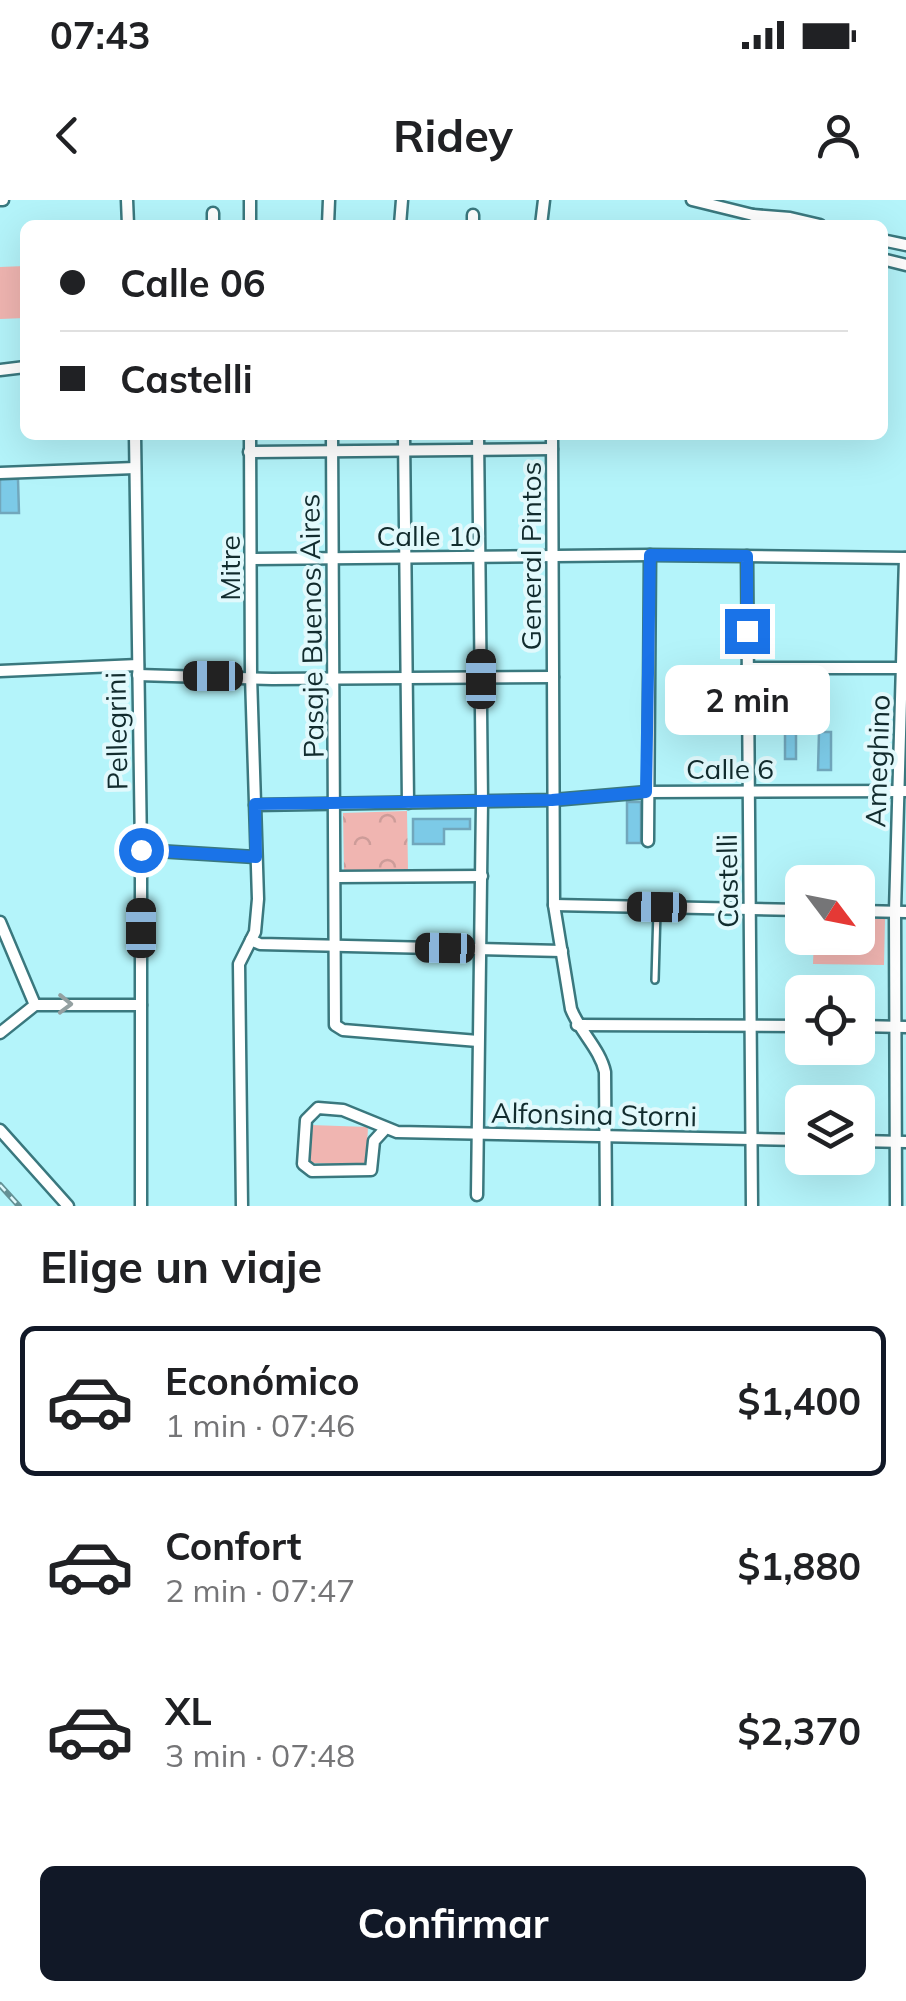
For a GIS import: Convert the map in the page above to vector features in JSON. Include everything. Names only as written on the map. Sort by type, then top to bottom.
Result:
[{"type":"street","points":[[692,200],[754,215],[799,220]]},
{"type":"street","points":[[754,215],[764,220]]},
{"type":"street","name":"Pellegrini","points":[[135,440],[141,1206]]},
{"type":"street","name":"Mitre","points":[[242,1206],[239,964],[251,940],[258,911],[251,676],[250,440]]},
{"type":"street","name":"Pasaje Buenos Aires","points":[[332,440],[338,1029],[478,1042]]},
{"type":"street","points":[[404,440],[408,803]]},
{"type":"street","points":[[477,1194],[482,876],[478,440]]},
{"type":"street","name":"General Pintos","points":[[552,440],[554,905],[571,1010],[602,1060],[606,1206]]},
{"type":"street","points":[[250,452],[552,449]]},
{"type":"street","points":[[0,473],[135,468]]},
{"type":"street","points":[[648,840],[650,555]]},
{"type":"street","name":"Calle 10","points":[[252,559],[650,555],[906,558]]},
{"type":"street","name":"Castelli","points":[[747,556],[752,1206]]},
{"type":"street","name":"Ameghino","points":[[896,1206],[901,1142],[906,558]]},
{"type":"street","points":[[747,668],[904,668]]},
{"type":"street","points":[[0,672],[138,670],[332,679],[554,677]]},
{"type":"street","name":"Calle 6","points":[[255,804],[552,800],[646,792],[902,790]]},
{"type":"street","points":[[141,850],[256,857]]},
{"type":"street","points":[[336,877],[482,876]]},
{"type":"street","points":[[554,905],[785,910]]},
{"type":"street","points":[[0,922],[35,1005]]},
{"type":"street","points":[[251,940],[260,944],[562,950]]},
{"type":"street","points":[[0,1033],[35,1005],[141,1005]]},
{"type":"street","points":[[577,1025],[785,1026]]},
{"type":"street","points":[[875,1026],[900,1027]]},
{"type":"street","name":"Alfonsina Storni","points":[[385,1129],[374,1141],[371,1170],[312,1172],[303,1164],[306,1120],[312,1110],[343,1110],[397,1132],[785,1140]]},
{"type":"street","points":[[0,1130],[68,1206]]},
{"type":"street","points":[[875,1142],[901,1142]]},
{"type":"lane","points":[[655,980],[657,907]]},
{"type":"green space","points":[[20,266],[20,318],[0,319],[0,267]]},
{"type":"green space","points":[[407,811],[408,870],[344,871],[343,813]]},
{"type":"green space","points":[[875,919],[885,919],[884,965],[813,964],[813,955],[875,955]]},
{"type":"green space","points":[[311,1125],[368,1127],[366,1165],[310,1163]]},
{"type":"building","points":[[0,479],[18,479],[19,513],[0,513]]},
{"type":"building","points":[[819,732],[831,732],[831,770],[818,770]]},
{"type":"building","points":[[785,733],[796,734],[796,759],[785,759]]},
{"type":"building","points":[[627,802],[641,802],[641,843],[627,843]]},
{"type":"building","points":[[413,819],[470,819],[470,829],[444,829],[444,844],[413,844]]},
{"type":"railway","points":[[0,1185],[19,1206]]},
{"type":"route","points":[[141,850],[256,857],[255,804],[552,800],[646,792],[650,555],[747,556],[747,631]]}]
